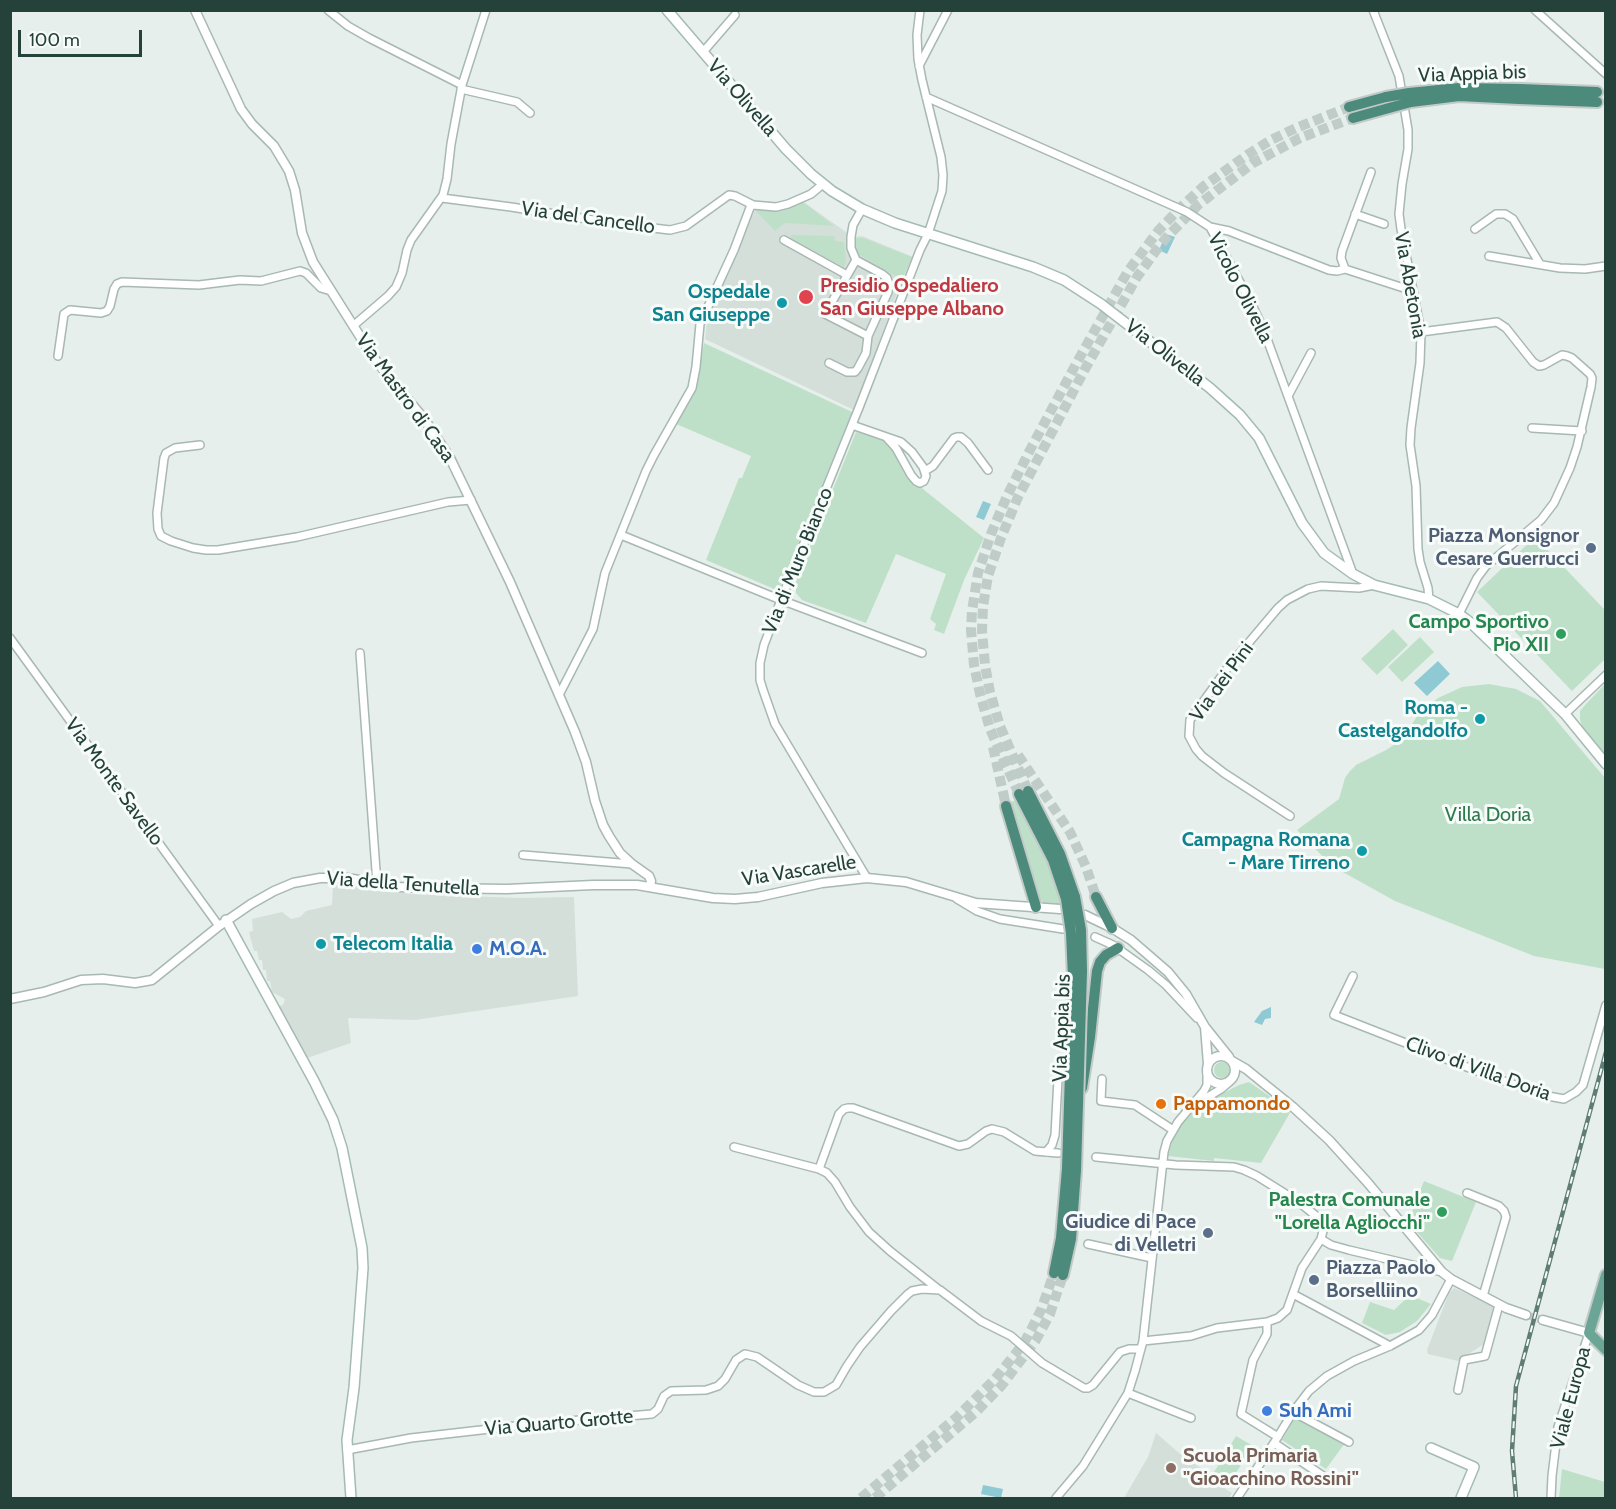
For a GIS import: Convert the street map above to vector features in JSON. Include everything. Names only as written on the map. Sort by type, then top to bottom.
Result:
[{"type":"highway","name":"Via Appia bis","points":[[1351,113],[1409,93],[1459,88],[1520,94],[1597,97]]},
{"type":"highway","name":"Via Appia bis","points":[[1024,793],[1071,898],[1081,930],[1078,1109],[1059,1274]]},
{"type":"highway","points":[[1006,806],[1036,907]]},
{"type":"highway","points":[[1096,897],[1112,928]]},
{"type":"highway","name":"Via Appia bis","points":[[1071,898],[1073,977],[1071,1170]]},
{"type":"highway","points":[[1078,1109],[1087,1059],[1098,967],[1106,955],[1118,948]]},
{"type":"main road","name":"Via Olivella","points":[[667,10],[773,135],[823,184],[862,209],[895,223],[1033,267],[1070,284],[1106,308],[1210,388],[1240,415],[1259,438],[1294,509],[1312,539],[1328,556],[1353,574],[1374,585],[1429,599],[1459,614],[1471,623],[1565,714],[1605,764]]},
{"type":"main road","points":[[223,923],[310,1073],[331,1116],[341,1145],[361,1244],[363,1268],[347,1450],[351,1498]]},
{"type":"main road","points":[[1605,1275],[1602,1300],[1589,1334],[1605,1350]]},
{"type":"main road","points":[[1431,1448],[1474,1467],[1461,1498]]},
{"type":"street","points":[[328,10],[348,26],[462,87],[517,102],[530,113]]},
{"type":"street","points":[[353,326],[396,287],[411,240],[442,198],[462,87],[486,10]]},
{"type":"street","name":"Via di Muro Bianco","points":[[867,878],[778,730],[767,705],[760,680],[760,663],[764,645],[781,600],[928,234],[942,191],[943,175],[939,145],[919,66],[917,43],[920,10]]},
{"type":"street","points":[[919,66],[948,10]]},
{"type":"street","name":"Via Abetonia","points":[[1373,10],[1399,76],[1407,121],[1408,149],[1399,214],[1421,332],[1420,363],[1410,440],[1416,486],[1418,549],[1429,599]]},
{"type":"street","points":[[1535,10],[1605,75]]},
{"type":"street","name":"Via Mastro di Casa","points":[[196,11],[241,109],[252,124],[276,148],[289,171],[294,185],[302,233],[313,262],[377,363],[425,420],[450,458],[510,582],[560,695],[581,748],[603,825],[615,847],[632,864],[650,876],[650,887]]},
{"type":"street","points":[[703,52],[735,15]]},
{"type":"street","name":"Vicolo Olivella","points":[[926,97],[1187,212],[1210,227],[1257,314],[1353,574]]},
{"type":"street","points":[[1345,269],[1341,254],[1371,172]]},
{"type":"street","name":"Via del Cancello","points":[[442,198],[664,230],[686,226],[729,195],[750,205],[784,206],[811,194],[823,184]]},
{"type":"street","points":[[560,695],[594,626],[605,573],[651,460],[692,388],[700,324],[734,250],[750,205]]},
{"type":"street","points":[[829,363],[847,372],[855,372],[866,352],[868,336],[888,292],[889,284],[885,275],[856,260],[851,248],[853,225],[862,209]]},
{"type":"street","points":[[1356,214],[1384,224]]},
{"type":"street","points":[[1475,229],[1496,214],[1505,214],[1513,219],[1540,264]]},
{"type":"street","points":[[1210,227],[1229,231],[1329,270],[1345,269],[1413,291]]},
{"type":"street","points":[[784,240],[847,275]]},
{"type":"street","points":[[1489,256],[1573,269],[1605,266]]},
{"type":"street","points":[[856,260],[825,314],[868,336]]},
{"type":"street","points":[[58,356],[64,314],[70,310],[101,313],[107,311],[114,289],[120,283],[199,285],[261,280],[300,271],[308,274],[321,288],[331,291]]},
{"type":"street","points":[[1421,332],[1497,322],[1506,328],[1533,362],[1539,366],[1567,356],[1572,358],[1592,378],[1582,431],[1570,468],[1554,503],[1536,525],[1486,566],[1477,578],[1459,614]]},
{"type":"street","points":[[1288,396],[1311,353]]},
{"type":"street","points":[[852,425],[901,442],[912,452],[925,471],[924,481],[920,483],[916,481],[896,448],[886,437]]},
{"type":"street","points":[[1532,428],[1582,431]]},
{"type":"street","points":[[925,471],[933,466],[957,437],[961,437],[968,443],[988,470]]},
{"type":"street","points":[[200,445],[173,448],[166,453],[158,513],[158,529],[161,536],[193,548],[218,550],[297,537],[441,504],[471,500]]},
{"type":"street","points":[[621,535],[781,600],[922,653]]},
{"type":"street","name":"Via dei Pini","points":[[1290,816],[1202,756],[1190,736],[1190,720],[1229,666],[1287,600],[1308,589],[1322,586],[1359,588],[1374,585]]},
{"type":"street","name":"Via Monte Savello","points":[[10,638],[223,923]]},
{"type":"street","points":[[360,653],[377,884]]},
{"type":"street","points":[[1565,714],[1605,675]]},
{"type":"street","points":[[523,855],[632,864]]},
{"type":"street","name":"Via della Tenutella","points":[[10,999],[37,994],[81,980],[103,979],[135,983],[149,981],[223,923],[259,899],[293,883],[320,878],[399,887],[518,893],[611,884],[650,887]]},
{"type":"street","name":"Via Vascarelle","points":[[650,887],[713,898],[735,899],[758,897],[822,883],[867,878],[906,882],[976,903],[1059,909]]},
{"type":"street","points":[[955,897],[989,916],[1063,929]]},
{"type":"street","points":[[1085,915],[1112,928],[1143,950],[1168,972],[1186,994],[1205,1027],[1211,1081],[1224,1084],[1246,1078],[1268,1088]]},
{"type":"street","points":[[1095,936],[1118,948],[1157,978],[1205,1027],[1236,1068],[1230,1082],[1191,1107]]},
{"type":"street","name":"Clivo di Villa Doria","points":[[1353,976],[1334,1015],[1495,1078],[1564,1099],[1583,1085],[1605,1005]]},
{"type":"street","points":[[1056,1498],[1083,1466],[1128,1393],[1143,1341],[1165,1146],[1180,1118],[1206,1088],[1208,1068],[1215,1057],[1230,1059],[1246,1069],[1300,1113],[1336,1147],[1442,1272],[1499,1305],[1526,1316]]},
{"type":"street","points":[[1046,1152],[1052,1146],[1055,1135],[1058,1079]]},
{"type":"street","points":[[1102,1079],[1101,1101],[1135,1105],[1173,1130]]},
{"type":"street","points":[[819,1169],[839,1114],[848,1108],[959,1146],[968,1144],[992,1129],[1004,1132],[1035,1151],[1058,1153]]},
{"type":"street","points":[[734,1147],[819,1169],[832,1177],[850,1208],[873,1236],[896,1256],[981,1321],[1014,1338],[1042,1363],[1084,1388],[1093,1385],[1120,1352],[1141,1349]]},
{"type":"street","points":[[1096,1157],[1234,1167],[1247,1171],[1292,1197],[1315,1215],[1324,1227],[1321,1239],[1302,1268],[1284,1314],[1278,1318],[1267,1322],[1217,1328],[1188,1337],[1143,1341]]},
{"type":"street","points":[[1467,1193],[1499,1206],[1506,1217],[1483,1296]]},
{"type":"street","points":[[1321,1239],[1331,1245],[1349,1250],[1442,1272]]},
{"type":"street","points":[[1088,1244],[1152,1258]]},
{"type":"street","points":[[1237,1498],[1309,1391],[1354,1361],[1390,1346],[1411,1335],[1425,1324],[1451,1279]]},
{"type":"street","name":"Via Quarto Grotte","points":[[347,1450],[411,1438],[533,1424],[652,1414],[658,1409],[664,1396],[671,1391],[709,1390],[718,1386],[725,1379],[736,1359],[745,1354],[757,1358],[798,1385],[814,1392],[824,1392],[836,1384],[866,1339],[908,1294],[922,1289],[940,1290]]},
{"type":"street","points":[[1293,1294],[1390,1346]]},
{"type":"street","points":[[1458,1390],[1464,1360],[1485,1356],[1499,1305]]},
{"type":"street","points":[[1543,1320],[1589,1334]]},
{"type":"street","points":[[1267,1322],[1267,1334],[1253,1360],[1241,1414],[1323,1476]]},
{"type":"street","name":"Viale Europa","points":[[1551,1498],[1558,1427],[1589,1334]]},
{"type":"street","points":[[1128,1393],[1191,1418]]},
{"type":"street","points":[[1293,1412],[1349,1442]]},
{"type":"shaded area","name":"Presidio Ospedaliero San Giuseppe Albano","points":[[802,201],[853,237],[862,236],[913,257],[902,280],[854,410],[705,339],[708,314],[755,210],[780,210]]},
{"type":"shaded area","points":[[354,884],[370,890],[413,894],[518,898],[574,897],[578,996],[415,1020],[348,1018],[351,1043],[307,1058],[279,1006],[283,1005],[285,999],[272,992],[270,981],[267,981],[266,970],[263,970],[262,960],[259,960],[257,951],[254,951],[249,932],[253,931],[252,919],[282,912],[291,919],[300,917],[306,911],[332,905],[333,885]]},
{"type":"shaded area","points":[[1454,1288],[1494,1306],[1484,1344],[1458,1361],[1428,1354],[1427,1350],[1449,1293]]},
{"type":"shaded area","name":"Scuola Primaria \"Gioacchino Rossini\"","points":[[1156,1433],[1187,1460],[1205,1471],[1209,1478],[1232,1493],[1229,1498],[1124,1498],[1148,1457]]},
{"type":"green space","points":[[802,201],[834,226],[785,223],[775,231],[755,210],[780,210]]},
{"type":"green space","points":[[791,235],[834,236],[835,241],[844,242],[846,262],[844,267],[791,239]]},
{"type":"green space","points":[[854,238],[863,238],[912,257],[902,280],[858,254]]},
{"type":"green space","points":[[704,343],[852,412],[779,591],[706,560],[739,478],[742,478],[751,456],[676,424],[696,384]]},
{"type":"green space","points":[[856,432],[885,440],[918,485],[984,538],[964,580],[944,634],[934,630],[936,624],[930,619],[946,574],[896,554],[866,623],[802,600],[796,593],[796,581]]},
{"type":"green space","name":"Campo Sportivo Pio XII","points":[[1535,537],[1605,610],[1605,659],[1572,691],[1477,592]]},
{"type":"green space","points":[[1393,629],[1408,645],[1377,675],[1361,659]]},
{"type":"green space","points":[[1420,637],[1434,652],[1402,682],[1388,667]]},
{"type":"green space","name":"Villa Doria","points":[[1489,684],[1516,689],[1540,701],[1605,778],[1605,969],[1534,956],[1395,901],[1332,866],[1297,830],[1339,799],[1345,778],[1356,765],[1403,739],[1417,716],[1438,698],[1462,687]]},
{"type":"green space","points":[[1605,684],[1605,755],[1582,727],[1580,711]]},
{"type":"green space","points":[[1016,800],[1049,865],[1061,907],[1044,904],[1036,892],[1011,802]]},
{"type":"green space","points":[[1222,1062],[1228,1064],[1230,1070],[1228,1076],[1222,1078],[1216,1076],[1214,1070],[1216,1064]]},
{"type":"green space","points":[[1249,1082],[1291,1111],[1261,1163],[1168,1156],[1175,1131],[1200,1105]]},
{"type":"green space","name":"Palestra Comunale \"Lorella Agliocchi\"","points":[[1424,1181],[1476,1202],[1452,1261],[1440,1258],[1408,1222]]},
{"type":"green space","points":[[1410,1295],[1431,1304],[1417,1321],[1400,1332],[1386,1335],[1362,1323],[1370,1302],[1394,1310]]},
{"type":"green space","points":[[1295,1417],[1345,1443],[1326,1469],[1282,1440]]},
{"type":"green space","points":[[1236,1436],[1253,1446],[1227,1487],[1211,1477]]},
{"type":"green space","points":[[1562,1469],[1605,1482],[1605,1498],[1559,1498]]},
{"type":"water","points":[[1166,234],[1175,237],[1167,254],[1159,250]]},
{"type":"water","points":[[983,501],[991,504],[984,520],[976,517]]},
{"type":"water","points":[[1438,661],[1450,674],[1427,696],[1414,683]]},
{"type":"water","points":[[1271,1007],[1271,1018],[1265,1019],[1262,1025],[1254,1022],[1262,1011]]},
{"type":"water","points":[[983,1485],[1003,1489],[1001,1498],[981,1494]]},
{"type":"tunnel","points":[[1019,794],[990,729],[974,665],[971,630],[978,573],[1007,496],[1128,271],[1158,231],[1204,186],[1247,155],[1296,128],[1349,107]]},
{"type":"tunnel","points":[[1028,791],[1000,726],[990,692],[982,631],[988,576],[1018,497],[1085,369],[1137,277],[1166,238],[1198,205],[1253,163],[1300,138],[1353,118]]},
{"type":"tunnel","points":[[993,747],[1006,806]]},
{"type":"tunnel","points":[[1018,755],[1070,832],[1086,867],[1096,897]]},
{"type":"tunnel","points":[[861,1498],[957,1417],[995,1379],[1024,1343],[1041,1310],[1054,1273]]},
{"type":"tunnel","points":[[875,1498],[977,1411],[1002,1385],[1036,1340],[1050,1314],[1063,1275]]},
{"type":"tunnel","points":[[1526,1315],[1543,1320]]},
{"type":"railway","points":[[1516,1498],[1512,1451],[1516,1386],[1606,1052]]},
{"type":"place","name":"Presidio Ospedaliero San Giuseppe Albano","points":[[806,297]]},
{"type":"place","name":"Ospedale San Giuseppe","points":[[782,303]]},
{"type":"place","name":"Piazza Monsignor Cesare Guerrucci","points":[[1591,548]]},
{"type":"place","name":"Campo Sportivo Pio XII","points":[[1561,634]]},
{"type":"place","name":"Roma - Castelgandolfo","points":[[1480,719]]},
{"type":"place","name":"Campagna Romana - Mare Tirreno","points":[[1362,851]]},
{"type":"place","name":"Telecom Italia","points":[[321,944]]},
{"type":"place","name":"M.O.A.","points":[[477,949]]},
{"type":"place","name":"Pappamondo","points":[[1161,1104]]},
{"type":"place","name":"Palestra Comunale \"Lorella Agliocchi\"","points":[[1442,1212]]},
{"type":"place","name":"Giudice di Pace di Velletri","points":[[1208,1233]]},
{"type":"place","name":"Piazza Paolo Borselliino","points":[[1314,1280]]},
{"type":"place","name":"Suh Ami","points":[[1267,1411]]},
{"type":"place","name":"Scuola Primaria \"Gioacchino Rossini\"","points":[[1171,1468]]}]
